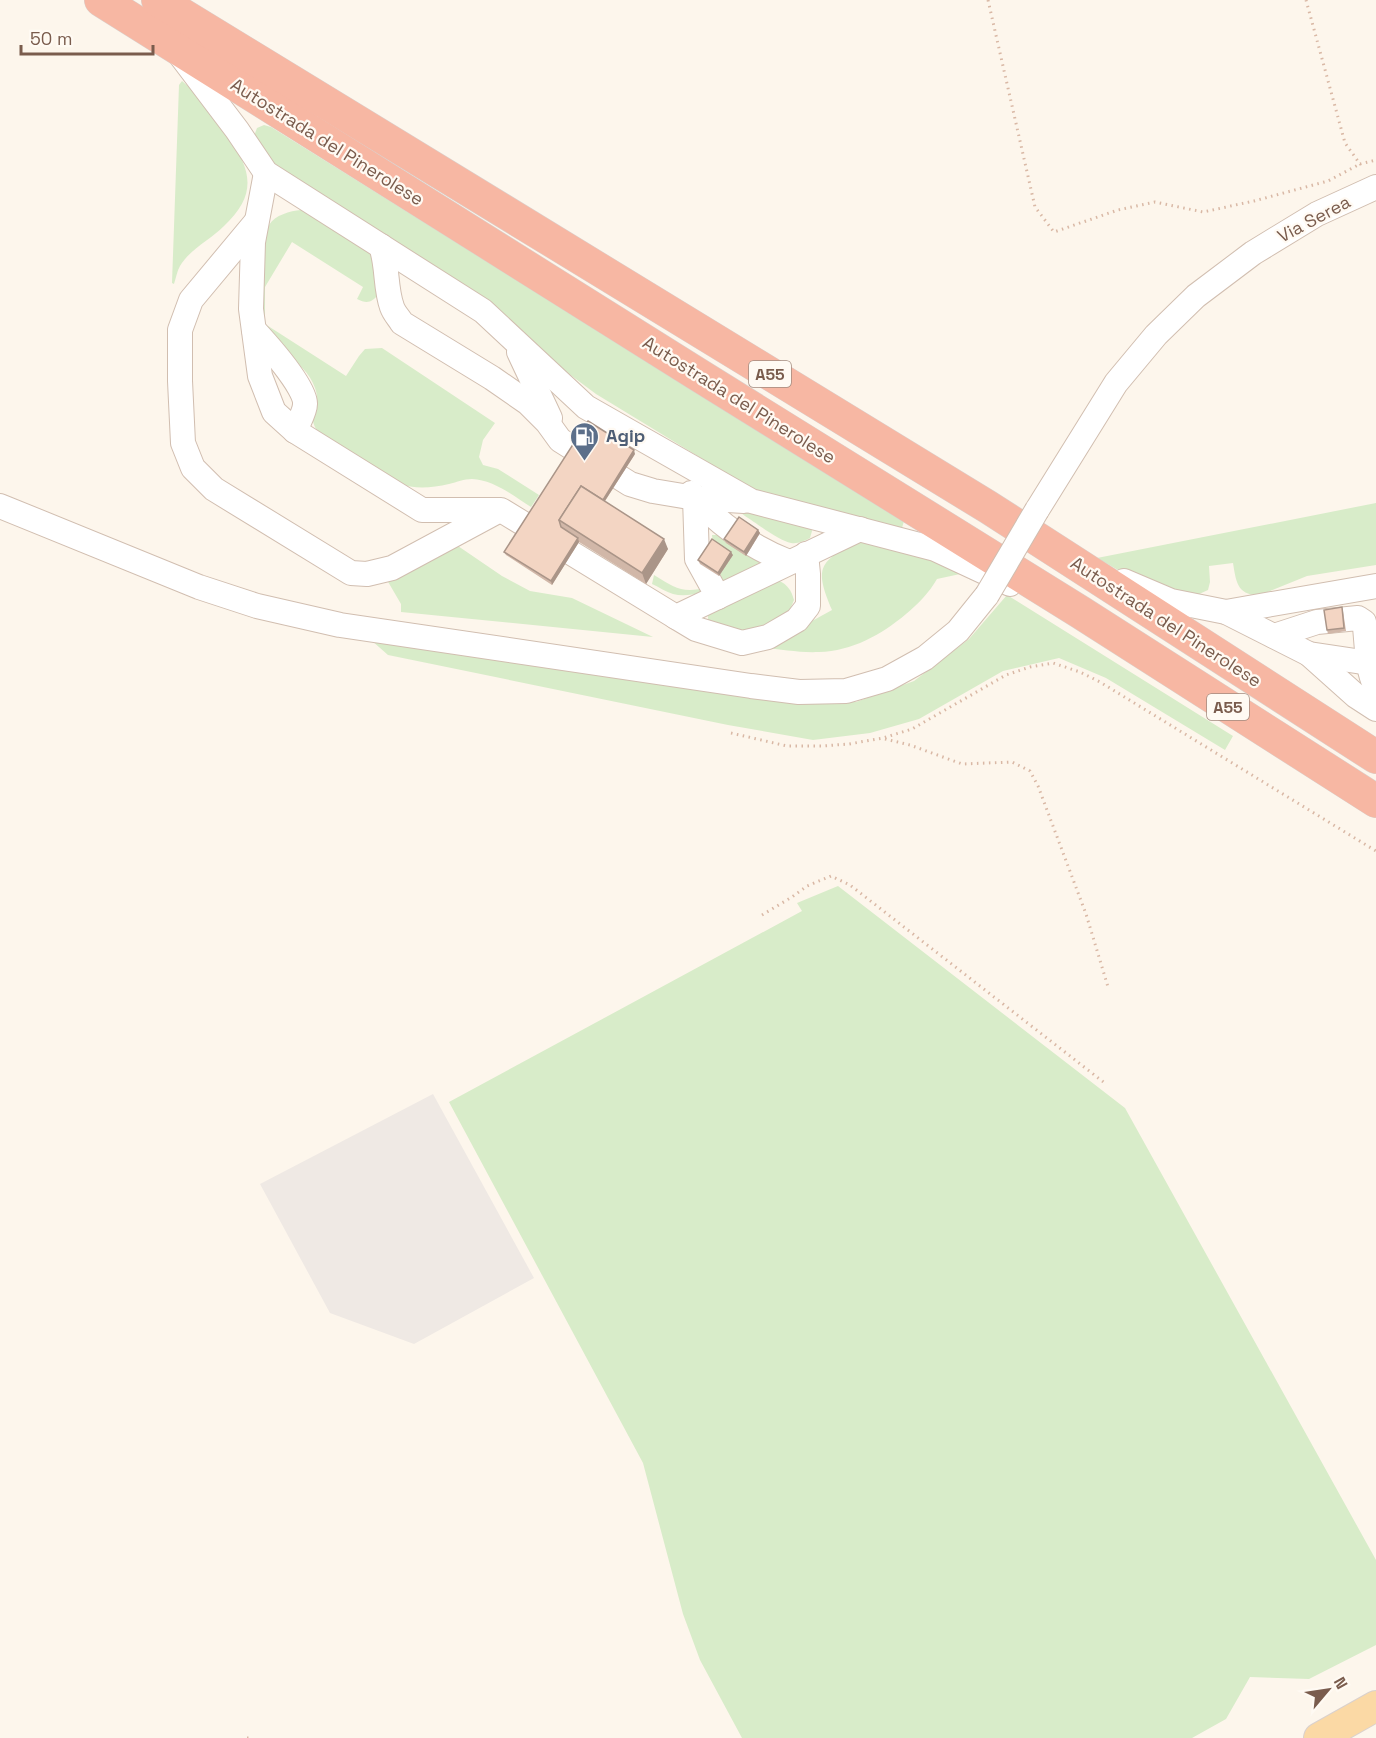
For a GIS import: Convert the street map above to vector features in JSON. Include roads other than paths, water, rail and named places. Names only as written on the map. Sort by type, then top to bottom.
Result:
[{"type":"highway","name":"Autostrada del Pinerolese","points":[[101,0],[1080,612],[1376,801]]},
{"type":"highway","name":"Autostrada del Pinerolese","points":[[158,0],[988,507],[1376,757]]},
{"type":"main road","points":[[1319,1738],[1376,1706]]},
{"type":"street","points":[[172,44],[237,130],[266,173],[483,311],[586,407],[751,501]]},
{"type":"street","points":[[266,173],[253,242],[251,309],[260,376],[274,412],[295,431],[422,510],[501,510],[696,629],[742,643],[768,637],[796,620],[808,606],[808,574],[797,558]]},
{"type":"street","name":"Via Serea","points":[[0,506],[199,587],[257,606],[330,623],[751,686],[799,692],[846,691],[887,679],[925,658],[958,631],[987,595],[1116,383],[1156,335],[1196,296],[1253,253],[1317,214],[1376,187]]},
{"type":"street","points":[[257,220],[192,300],[180,330],[183,443],[193,468],[214,489],[351,573],[367,574],[392,568],[501,510]]},
{"type":"street","points":[[381,246],[385,258],[388,293],[393,310],[402,323],[492,378],[528,403],[547,422],[560,440],[630,484],[652,491],[695,498],[751,501],[935,549],[1008,582],[1161,679],[1320,766]]},
{"type":"street","points":[[254,330],[303,391],[305,405],[295,431]]},
{"type":"street","points":[[511,337],[526,364],[560,440]]},
{"type":"street","points":[[649,443],[695,498],[725,527],[773,556],[797,558]]},
{"type":"street","points":[[695,498],[697,559],[718,597]]},
{"type":"street","points":[[988,507],[1131,585],[1171,601],[1226,612],[1309,654],[1356,696],[1376,709]]},
{"type":"street","points":[[676,617],[860,529]]},
{"type":"street","points":[[1226,612],[1376,586]]},
{"type":"street","points":[[1274,636],[1317,622],[1358,618],[1364,622],[1372,665],[1372,680],[1376,688]]},
{"type":"street","points":[[1309,654],[1372,665]]},
{"type":"place","name":"Agip","points":[[585,462]]}]
